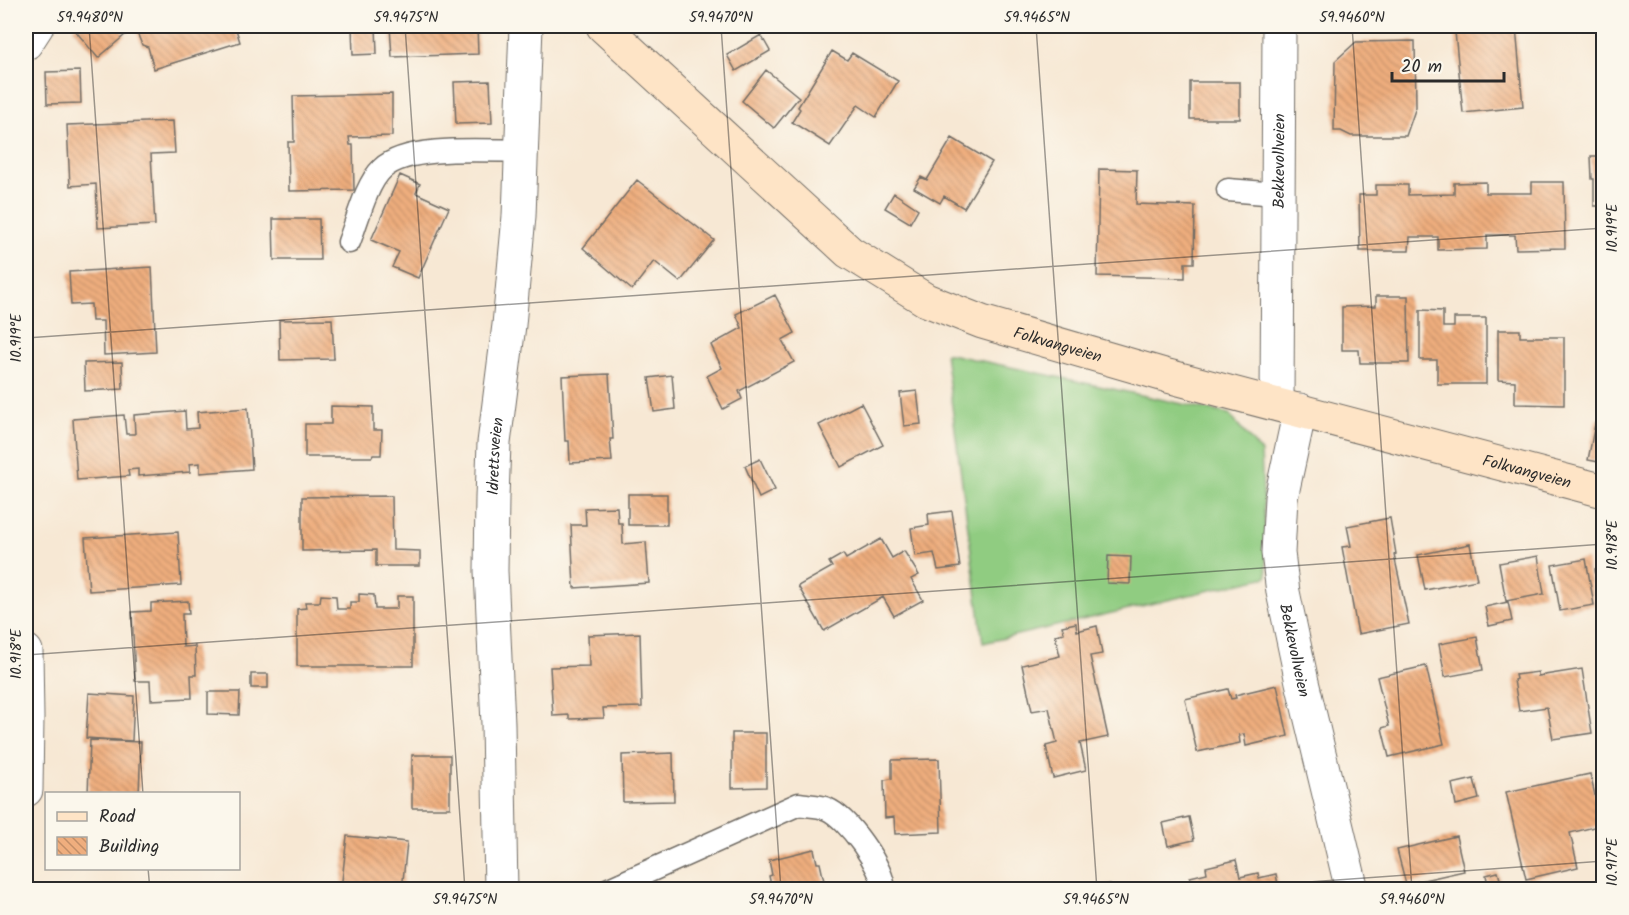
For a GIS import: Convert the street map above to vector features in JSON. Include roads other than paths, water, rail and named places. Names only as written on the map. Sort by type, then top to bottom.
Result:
[{"type":"street","points":[[26,43],[37,26]]},
{"type":"street","name":"Idrettsveien","points":[[501,890],[498,724],[490,571],[492,498],[494,443],[509,325],[523,151],[526,26]]},
{"type":"street","name":"Folkvangveien","points":[[603,26],[849,252],[926,300],[982,322],[1050,342],[1604,491]]},
{"type":"street","name":"Bekkevollveien","points":[[1279,26],[1277,194],[1288,407],[1278,553],[1302,682],[1352,890]]},
{"type":"street","points":[[26,651],[26,790]]},
{"type":"lane","points":[[349,242],[372,182],[381,170],[394,161],[416,154],[441,152],[523,151]]},
{"type":"lane","points":[[1228,190],[1277,194]]},
{"type":"lane","points":[[607,890],[799,804],[827,809],[857,833],[884,878],[884,890]]}]
